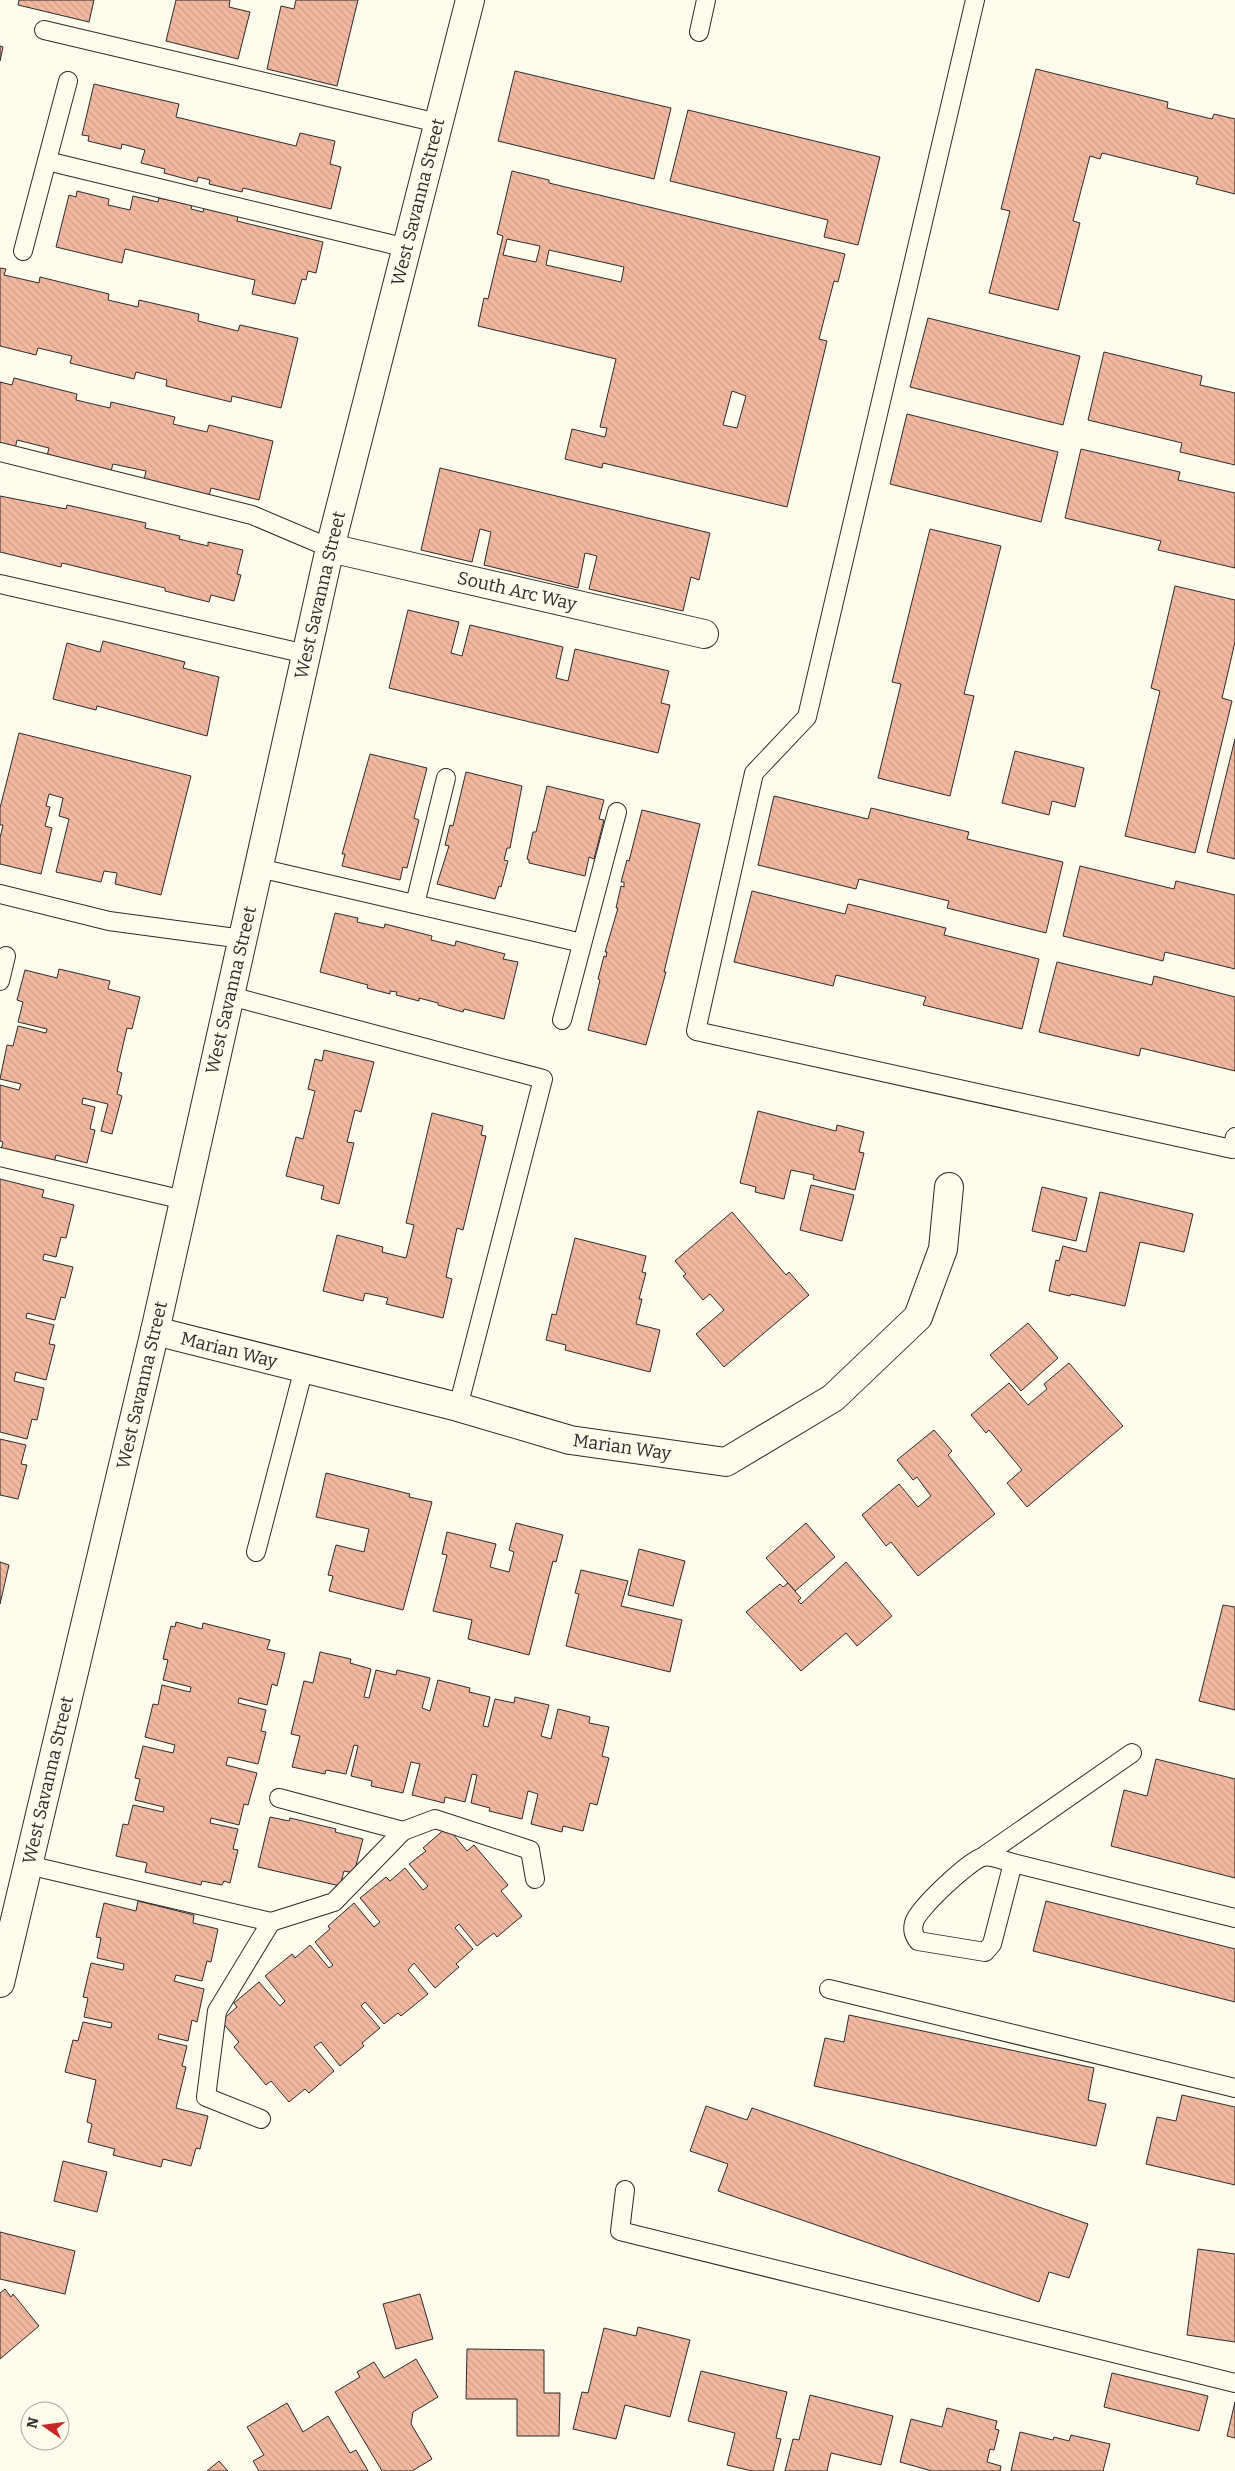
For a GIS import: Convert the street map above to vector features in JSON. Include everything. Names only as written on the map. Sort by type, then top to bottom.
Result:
[{"type":"street","name":"West Savanna Street","points":[[0,1983],[155,1331],[330,548],[470,0]]},
{"type":"street","name":"South Arc Way","points":[[330,548],[704,634]]},
{"type":"street","name":"Marian Way","points":[[155,1331],[458,1407],[570,1440],[726,1462],[833,1398],[918,1317],[943,1249],[949,1187]]},
{"type":"lane","points":[[698,32],[706,0]]},
{"type":"lane","points":[[975,0],[807,717],[754,773],[696,1031],[1232,1149],[1235,1137]]},
{"type":"lane","points":[[44,30],[438,123]]},
{"type":"lane","points":[[23,251],[68,81]]},
{"type":"lane","points":[[47,161],[407,248]]},
{"type":"lane","points":[[0,452],[252,515],[330,548]]},
{"type":"lane","points":[[0,584],[306,654]]},
{"type":"lane","points":[[415,904],[446,778]]},
{"type":"lane","points":[[562,1020],[617,812]]},
{"type":"lane","points":[[259,868],[582,943]]},
{"type":"lane","points":[[0,894],[109,921],[243,939]]},
{"type":"lane","points":[[0,980],[6,956]]},
{"type":"lane","points":[[230,996],[543,1079],[458,1407]]},
{"type":"lane","points":[[0,1157],[184,1200]]},
{"type":"lane","points":[[256,1552],[304,1368]]},
{"type":"lane","points":[[1013,1863],[992,1944],[985,1952],[918,1941],[914,1934],[914,1922],[920,1912],[938,1892],[975,1861],[1132,1753]]},
{"type":"lane","points":[[279,1798],[403,1831]]},
{"type":"lane","points":[[28,1866],[270,1922],[334,1902],[403,1831],[435,1819],[530,1850],[535,1879]]},
{"type":"lane","points":[[984,1856],[1235,1918]]},
{"type":"lane","points":[[261,2119],[206,2097],[217,2011],[270,1922]]},
{"type":"lane","points":[[829,1989],[1235,2088]]},
{"type":"lane","points":[[625,2190],[620,2231],[1235,2383]]},
{"type":"building","points":[[19,0],[94,0],[89,22],[18,5]]},
{"type":"building","points":[[176,0],[230,0],[229,7],[250,12],[238,59],[166,41]]},
{"type":"building","points":[[296,0],[358,0],[337,86],[267,69],[281,6],[294,9]]},
{"type":"building","points":[[0,46],[3,47],[0,61]]},
{"type":"building","points":[[1036,69],[1168,102],[1167,108],[1212,119],[1214,114],[1235,119],[1235,194],[1196,184],[1198,177],[1102,153],[1100,159],[1090,156],[1073,221],[1080,223],[1058,310],[989,293],[1010,211],[1001,209]]},
{"type":"building","points":[[515,71],[671,108],[654,179],[498,141]]},
{"type":"building","points":[[94,84],[179,104],[176,117],[296,146],[300,133],[335,141],[330,164],[341,167],[331,209],[243,188],[242,192],[209,184],[210,180],[198,177],[197,182],[164,173],[165,169],[141,163],[145,150],[122,144],[121,149],[88,141],[89,136],[82,135]]},
{"type":"building","points":[[688,110],[880,157],[858,245],[824,237],[828,220],[670,181]]},
{"type":"building","points":[[512,171],[549,180],[549,183],[845,254],[838,282],[834,281],[819,339],[827,341],[787,507],[603,463],[602,468],[565,459],[572,429],[605,437],[607,428],[600,427],[616,359],[478,326],[484,298],[488,299],[503,236],[497,234]],"holes":[[[507,239],[540,246],[536,262],[503,255]],[[549,250],[624,267],[621,282],[546,265]],[[732,391],[746,396],[737,428],[723,425]]]},
{"type":"building","points":[[77,191],[109,199],[108,205],[130,210],[133,196],[158,202],[159,198],[192,205],[191,209],[203,212],[204,208],[238,216],[237,221],[323,242],[316,273],[308,271],[306,280],[302,279],[295,304],[252,294],[255,280],[125,249],[122,263],[56,247],[69,195],[76,197]]},
{"type":"building","points":[[0,268],[6,269],[4,275],[39,283],[40,277],[109,294],[108,300],[138,307],[139,300],[199,314],[198,321],[238,331],[240,325],[298,338],[281,408],[232,396],[231,402],[166,386],[167,380],[136,372],[134,379],[70,363],[72,356],[38,348],[36,355],[0,346]]},
{"type":"building","points":[[928,318],[1080,356],[1063,425],[910,387]]},
{"type":"building","points":[[1104,352],[1202,376],[1200,385],[1235,393],[1235,465],[1180,452],[1182,443],[1088,420]]},
{"type":"building","points":[[14,378],[77,394],[76,400],[110,408],[111,402],[175,417],[173,424],[207,432],[209,425],[273,441],[259,500],[211,488],[209,496],[144,480],[146,471],[113,464],[111,471],[47,456],[49,448],[17,440],[15,449],[0,446],[0,382],[12,385]]},
{"type":"building","points":[[907,414],[1058,452],[1041,522],[890,484]]},
{"type":"building","points":[[1081,449],[1180,472],[1178,480],[1235,493],[1235,568],[1158,550],[1161,541],[1065,518]]},
{"type":"building","points":[[440,468],[710,533],[699,580],[691,577],[683,611],[589,589],[597,556],[585,553],[578,588],[484,565],[491,532],[480,529],[472,562],[421,550]]},
{"type":"building","points":[[0,496],[66,509],[67,505],[146,523],[145,528],[180,536],[179,539],[208,546],[208,542],[243,550],[237,574],[241,575],[234,601],[211,595],[209,602],[165,591],[165,588],[62,563],[61,567],[0,552]]},
{"type":"building","points":[[930,529],[1001,546],[964,694],[974,696],[950,796],[878,778],[901,684],[892,682]]},
{"type":"building","points":[[1175,586],[1235,600],[1235,642],[1222,698],[1232,701],[1195,853],[1125,836],[1160,691],[1151,688]]},
{"type":"building","points":[[408,610],[459,622],[451,653],[462,656],[470,625],[563,647],[556,678],[568,681],[575,649],[669,671],[661,703],[670,705],[658,753],[389,688]]},
{"type":"building","points":[[103,641],[185,662],[183,668],[219,677],[207,736],[97,706],[96,710],[53,699],[67,643],[100,652]]},
{"type":"building","points":[[19,733],[191,776],[161,895],[115,884],[117,873],[104,871],[101,882],[56,872],[69,819],[59,816],[63,798],[49,794],[46,806],[50,807],[45,826],[52,828],[41,874],[0,864],[0,838],[3,825],[0,825],[0,808]]},
{"type":"building","points":[[1235,739],[1235,859],[1207,852]]},
{"type":"building","points":[[1015,751],[1084,768],[1075,807],[1052,801],[1049,815],[1002,803]]},
{"type":"building","points":[[370,754],[427,768],[414,818],[419,820],[407,868],[403,867],[400,880],[342,866],[345,854],[342,854]]},
{"type":"building","points":[[466,772],[522,786],[510,848],[507,848],[504,860],[508,861],[501,887],[499,886],[495,899],[437,884],[449,846],[445,845],[450,825],[453,826]]},
{"type":"building","points":[[547,786],[604,800],[599,819],[604,820],[594,859],[589,857],[585,876],[529,863],[527,859],[533,832],[536,832]]},
{"type":"building","points":[[774,796],[868,819],[871,808],[969,832],[967,839],[1063,862],[1046,933],[947,908],[949,901],[859,879],[856,889],[758,865]]},
{"type":"building","points":[[642,810],[700,824],[664,972],[666,972],[646,1045],[588,1030],[600,980],[598,979],[604,956],[606,957],[607,952],[605,952],[618,908],[616,908],[621,886],[624,887],[624,882],[621,882],[627,860],[629,861]]},
{"type":"building","points":[[1080,866],[1174,889],[1176,881],[1235,895],[1235,969],[1165,952],[1163,961],[1063,936]]},
{"type":"building","points":[[752,891],[845,914],[848,904],[946,928],[944,935],[1039,959],[1022,1029],[923,1005],[926,997],[836,975],[833,986],[734,962]]},
{"type":"building","points":[[335,913],[358,918],[357,922],[384,928],[385,924],[432,936],[431,940],[455,946],[456,941],[505,954],[503,959],[518,962],[504,1019],[464,1009],[463,1012],[419,998],[419,1001],[396,995],[397,992],[390,991],[390,994],[367,988],[368,985],[320,972]]},
{"type":"building","points":[[1057,962],[1152,985],[1154,976],[1235,997],[1235,1071],[1141,1048],[1139,1056],[1039,1032]]},
{"type":"building","points":[[59,969],[110,981],[108,989],[140,997],[132,1029],[127,1028],[117,1071],[122,1073],[117,1094],[122,1096],[112,1134],[101,1131],[108,1104],[83,1098],[82,1104],[95,1107],[90,1129],[95,1130],[87,1163],[56,1155],[54,1163],[1,1150],[3,1142],[0,1141],[0,1085],[19,1090],[21,1084],[0,1079],[7,1045],[13,1046],[18,1026],[46,1033],[47,1029],[18,1022],[23,1002],[17,1000],[25,970],[57,978]]},
{"type":"building","points":[[324,1050],[374,1062],[361,1112],[355,1110],[347,1142],[354,1143],[339,1204],[321,1199],[324,1186],[286,1176],[296,1137],[303,1139],[315,1091],[308,1089],[315,1059],[322,1061]]},
{"type":"building","points":[[758,1111],[836,1131],[837,1125],[864,1132],[859,1152],[864,1153],[855,1190],[813,1179],[814,1175],[791,1170],[784,1199],[755,1192],[756,1187],[740,1183]]},
{"type":"building","points":[[432,1113],[483,1126],[481,1135],[486,1136],[463,1230],[457,1228],[446,1277],[452,1279],[443,1318],[386,1304],[388,1298],[365,1293],[363,1301],[323,1291],[337,1235],[383,1247],[382,1252],[406,1258],[414,1225],[406,1223]]},
{"type":"building","points":[[0,1179],[44,1190],[42,1197],[74,1205],[66,1238],[61,1237],[56,1257],[44,1254],[43,1260],[73,1267],[65,1298],[61,1297],[55,1320],[27,1313],[26,1318],[54,1325],[49,1344],[55,1345],[46,1380],[16,1372],[14,1381],[44,1388],[37,1420],[32,1419],[27,1439],[0,1432]]},
{"type":"building","points":[[811,1185],[854,1195],[842,1241],[800,1230]]},
{"type":"building","points":[[1042,1187],[1087,1198],[1076,1241],[1032,1231]]},
{"type":"building","points":[[1100,1192],[1193,1214],[1184,1252],[1140,1242],[1125,1306],[1049,1291],[1056,1260],[1059,1261],[1063,1246],[1086,1252]]},
{"type":"building","points":[[732,1212],[786,1275],[789,1272],[809,1295],[724,1367],[696,1334],[724,1310],[710,1294],[703,1300],[683,1276],[686,1274],[675,1261]]},
{"type":"building","points":[[575,1238],[646,1256],[642,1272],[646,1273],[639,1299],[642,1299],[636,1324],[660,1330],[650,1372],[565,1350],[566,1345],[546,1340],[552,1314],[556,1315]]},
{"type":"building","points":[[1028,1323],[1058,1358],[1021,1391],[990,1355]]},
{"type":"building","points":[[1069,1363],[1123,1426],[1027,1507],[1007,1483],[1022,1470],[989,1430],[986,1433],[971,1415],[1009,1383],[1028,1405],[1047,1389],[1044,1384]]},
{"type":"building","points":[[934,1430],[952,1451],[948,1455],[995,1514],[918,1576],[891,1542],[886,1546],[862,1515],[899,1484],[918,1507],[931,1496],[917,1477],[913,1480],[897,1460]]},
{"type":"building","points":[[0,1439],[26,1445],[21,1464],[27,1465],[18,1499],[0,1495]]},
{"type":"building","points":[[326,1473],[410,1494],[409,1497],[432,1502],[403,1610],[329,1591],[333,1576],[328,1575],[336,1545],[364,1552],[369,1529],[316,1517]]},
{"type":"building","points":[[516,1523],[563,1535],[556,1562],[553,1561],[529,1655],[468,1639],[472,1620],[433,1611],[447,1555],[442,1554],[447,1532],[496,1544],[490,1567],[509,1572],[514,1552],[509,1550]]},
{"type":"building","points":[[806,1523],[835,1557],[795,1591],[766,1558]]},
{"type":"building","points":[[639,1549],[685,1561],[673,1606],[628,1595]]},
{"type":"building","points":[[0,1562],[9,1565],[0,1604]]},
{"type":"building","points":[[846,1562],[892,1616],[857,1646],[846,1633],[801,1671],[746,1612],[780,1584],[783,1587],[788,1583],[801,1598],[798,1601],[801,1604]]},
{"type":"building","points":[[581,1570],[628,1581],[621,1606],[682,1620],[670,1672],[566,1646],[579,1594],[575,1593]]},
{"type":"building","points":[[1223,1605],[1235,1607],[1235,1710],[1199,1701]]},
{"type":"building","points":[[176,1622],[202,1629],[203,1623],[270,1640],[267,1649],[285,1653],[277,1686],[272,1684],[267,1705],[239,1698],[238,1703],[266,1710],[261,1731],[266,1732],[258,1764],[228,1757],[226,1765],[257,1773],[248,1805],[244,1804],[239,1825],[211,1818],[210,1823],[238,1829],[233,1849],[238,1850],[230,1883],[224,1881],[222,1885],[202,1881],[201,1885],[145,1872],[147,1863],[116,1856],[123,1824],[128,1825],[133,1805],[163,1812],[164,1807],[135,1800],[140,1779],[135,1778],[143,1746],[173,1753],[175,1745],[145,1737],[153,1704],[158,1705],[162,1685],[190,1692],[191,1687],[163,1680],[168,1660],[163,1659],[171,1626],[175,1627]]},
{"type":"building","points":[[320,1652],[351,1659],[350,1663],[371,1669],[364,1697],[369,1698],[376,1670],[396,1675],[397,1670],[430,1678],[422,1708],[430,1711],[438,1680],[470,1688],[469,1692],[490,1697],[483,1726],[488,1727],[495,1699],[514,1703],[515,1697],[549,1705],[541,1736],[551,1739],[558,1709],[590,1717],[589,1723],[609,1727],[602,1756],[609,1758],[597,1805],[590,1803],[583,1831],[563,1826],[562,1832],[531,1824],[538,1794],[528,1791],[522,1819],[489,1811],[490,1808],[471,1803],[477,1775],[472,1774],[465,1802],[445,1797],[444,1803],[412,1795],[420,1764],[411,1762],[403,1793],[371,1786],[372,1781],[351,1776],[358,1746],[354,1745],[346,1774],[326,1770],[325,1774],[292,1767],[300,1736],[291,1734],[304,1681],[313,1683]]},
{"type":"building","points":[[1156,1759],[1235,1779],[1235,1878],[1111,1846],[1124,1790],[1147,1796]]},
{"type":"building","points":[[270,1817],[289,1821],[290,1818],[336,1829],[335,1832],[363,1839],[354,1873],[344,1871],[340,1886],[258,1867]]},
{"type":"building","points":[[447,1827],[467,1851],[474,1845],[508,1885],[501,1891],[522,1916],[497,1937],[494,1933],[477,1946],[459,1924],[455,1928],[473,1949],[456,1964],[459,1967],[435,1988],[414,1963],[408,1970],[428,1994],[401,2016],[398,2013],[384,2024],[365,2002],[361,2006],[380,2028],[362,2043],[364,2046],[340,2066],[321,2042],[314,2047],[334,2071],[309,2093],[305,2089],[289,2102],[271,2081],[266,2085],[234,2047],[239,2042],[221,2021],[237,2007],[234,2003],[259,1982],[280,2006],[285,2001],[265,1976],[292,1954],[295,1958],[310,1945],[329,1968],[333,1965],[315,1942],[330,1929],[328,1926],[354,1903],[374,1927],[380,1922],[360,1898],[386,1877],[390,1881],[405,1868],[423,1890],[428,1886],[409,1864],[426,1851],[423,1848]]},
{"type":"building","points":[[138,1901],[194,1915],[193,1923],[218,1929],[211,1962],[207,1961],[202,1981],[176,1975],[174,1981],[204,1989],[197,2022],[192,2020],[188,2041],[159,2034],[158,2039],[187,2046],[182,2066],[186,2067],[176,2108],[208,2116],[200,2149],[196,2148],[191,2166],[163,2159],[161,2167],[113,2155],[115,2149],[88,2142],[92,2124],[87,2122],[96,2080],[65,2072],[73,2040],[78,2041],[83,2022],[111,2028],[112,2023],[84,2017],[88,1998],[83,1997],[91,1963],[123,1970],[124,1964],[97,1958],[101,1938],[96,1937],[104,1903],[136,1911]]},
{"type":"building","points":[[1046,1901],[1235,1949],[1235,2002],[1033,1951]]},
{"type":"building","points":[[849,2015],[1094,2068],[1088,2100],[1106,2104],[1096,2146],[814,2086],[825,2038],[844,2042]]},
{"type":"building","points":[[1182,2095],[1235,2107],[1235,2185],[1146,2164],[1157,2117],[1176,2121]]},
{"type":"building","points":[[706,2106],[747,2120],[752,2108],[1088,2224],[1069,2278],[1049,2272],[1039,2302],[718,2191],[728,2164],[690,2151]]},
{"type":"building","points":[[63,2161],[107,2172],[97,2212],[54,2201]]},
{"type":"building","points":[[0,2232],[75,2251],[65,2294],[0,2279]]},
{"type":"building","points":[[1198,2249],[1235,2254],[1235,2342],[1187,2335]]},
{"type":"building","points":[[5,2289],[11,2297],[13,2294],[39,2326],[0,2359],[0,2293]]},
{"type":"building","points":[[420,2294],[433,2339],[396,2349],[383,2304]]},
{"type":"building","points":[[638,2327],[690,2340],[670,2417],[625,2405],[616,2439],[573,2429],[582,2392],[588,2393],[604,2328],[636,2336]]},
{"type":"building","points":[[467,2349],[544,2350],[544,2393],[560,2393],[559,2436],[517,2436],[517,2399],[466,2399]]},
{"type":"building","points":[[416,2359],[438,2397],[413,2412],[411,2424],[432,2459],[412,2471],[382,2471],[335,2392],[360,2377],[357,2372],[374,2362],[384,2378]]},
{"type":"building","points":[[701,2371],[787,2392],[776,2438],[781,2439],[773,2471],[752,2471],[727,2465],[735,2433],[688,2421]]},
{"type":"building","points":[[1112,2373],[1208,2396],[1199,2431],[1104,2407]]},
{"type":"building","points":[[810,2395],[893,2416],[881,2465],[831,2453],[827,2471],[785,2471],[793,2439],[799,2440]]},
{"type":"building","points":[[1235,2402],[1235,2438],[1227,2436]]},
{"type":"building","points":[[287,2403],[303,2432],[328,2416],[350,2453],[356,2450],[368,2471],[259,2471],[253,2461],[264,2455],[247,2427]]},
{"type":"building","points":[[947,2408],[997,2421],[995,2429],[999,2430],[994,2450],[990,2449],[987,2462],[1001,2466],[1000,2471],[932,2471],[900,2462],[911,2419],[942,2427]]},
{"type":"building","points":[[1020,2432],[1053,2440],[1054,2437],[1069,2441],[1071,2435],[1110,2444],[1103,2471],[1011,2471]]},
{"type":"building","points":[[219,2461],[228,2471],[207,2471]]}]
